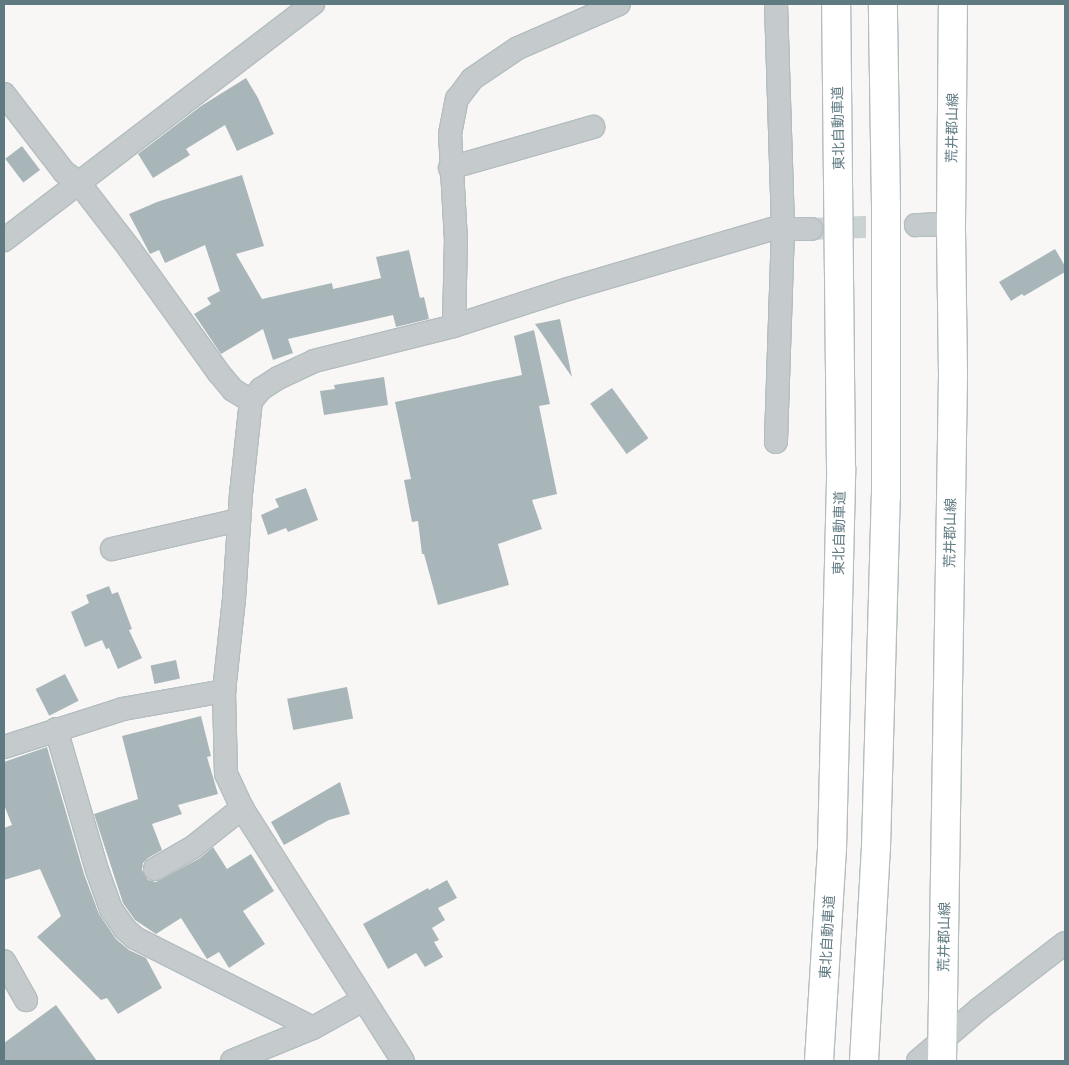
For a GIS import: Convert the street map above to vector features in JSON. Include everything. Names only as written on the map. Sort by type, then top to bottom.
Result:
[{"type":"main road","name":"東北自動車道","points":[[819,1061],[832,849],[841,468],[836,4]]},
{"type":"main road","points":[[864,1061],[876,847],[886,496],[886,206],[882,4]]},
{"type":"main road","name":"荒井郡山線","points":[[942,1050],[953,374],[951,224],[953,4]]},
{"type":"street","points":[[4,240],[313,4]]},
{"type":"street","points":[[454,326],[456,241],[450,168],[450,134],[457,99],[472,79],[518,48],[619,4]]},
{"type":"street","points":[[776,4],[783,228],[776,442]]},
{"type":"street","points":[[4,94],[64,172],[79,183],[130,248],[218,372],[233,390],[251,401]]},
{"type":"street","points":[[450,168],[593,127]]},
{"type":"street","points":[[916,225],[951,224]]},
{"type":"street","points":[[403,1061],[242,808],[226,774],[224,691],[251,401],[261,389],[301,365],[454,326],[577,286],[772,229],[811,229]]},
{"type":"street","points":[[112,549],[239,520]]},
{"type":"street","points":[[4,747],[123,709],[224,691]]},
{"type":"street","points":[[56,729],[97,870],[111,909],[125,929],[135,938],[313,1028]]},
{"type":"street","points":[[155,869],[193,847],[242,808]]},
{"type":"street","points":[[918,1061],[942,1050],[979,1009],[1065,943]]},
{"type":"street","points":[[4,961],[26,1000]]},
{"type":"street","points":[[232,1061],[313,1028],[363,1000]]},
{"type":"building","points":[[246,78],[258,98],[274,134],[237,151],[225,125],[186,149],[190,155],[153,178],[138,154],[201,106]]},
{"type":"building","points":[[22,146],[40,170],[23,183],[5,159]]},
{"type":"building","points":[[242,175],[264,246],[236,254],[262,299],[332,283],[333,289],[381,278],[376,257],[409,250],[420,298],[424,297],[429,319],[396,327],[393,315],[288,339],[293,353],[273,360],[263,329],[221,354],[194,314],[211,304],[207,298],[220,291],[205,245],[165,263],[159,250],[150,254],[129,214],[157,202]]},
{"type":"building","points":[[1055,249],[1065,266],[1065,272],[1024,296],[1022,294],[1011,301],[999,282]]},
{"type":"building","points":[[560,319],[572,377],[535,324]]},
{"type":"building","points":[[534,330],[550,404],[539,406],[557,494],[532,500],[542,529],[498,544],[509,585],[438,605],[424,554],[422,554],[418,521],[412,522],[404,480],[411,479],[395,402],[522,375],[514,336]]},
{"type":"building","points":[[384,377],[388,405],[324,415],[320,391],[335,389],[334,385]]},
{"type":"building","points":[[612,388],[648,438],[627,454],[590,404]]},
{"type":"building","points":[[306,488],[318,520],[288,532],[286,528],[268,535],[261,515],[279,507],[275,499]]},
{"type":"building","points":[[109,586],[112,594],[118,592],[132,629],[129,630],[142,658],[118,669],[109,648],[106,649],[102,640],[85,647],[71,612],[89,603],[86,595]]},
{"type":"building","points":[[176,660],[180,679],[155,684],[151,665]]},
{"type":"building","points":[[65,674],[79,701],[49,716],[36,689]]},
{"type":"building","points":[[347,687],[353,718],[293,730],[287,699]]},
{"type":"building","points":[[201,716],[211,756],[207,757],[218,794],[178,805],[182,814],[152,824],[162,850],[143,863],[142,870],[148,880],[156,882],[200,858],[213,847],[227,869],[251,854],[274,891],[243,911],[265,944],[229,968],[219,952],[207,959],[181,918],[156,934],[135,920],[123,903],[94,814],[138,799],[122,736]]},
{"type":"building","points":[[47,747],[84,874],[99,914],[116,939],[129,950],[146,958],[162,988],[118,1014],[107,998],[101,1000],[37,937],[61,916],[40,869],[4,880],[4,828],[12,825],[4,805],[4,762]]},
{"type":"building","points":[[340,782],[350,814],[329,820],[284,845],[271,822]]},
{"type":"building","points":[[447,880],[457,898],[438,908],[445,920],[432,928],[439,940],[434,942],[443,957],[425,967],[416,953],[388,969],[363,924],[428,888],[429,890]]},
{"type":"building","points":[[56,1005],[97,1061],[4,1061],[4,1043]]},
{"type":"tunnel","points":[[811,229],[916,225]]}]
